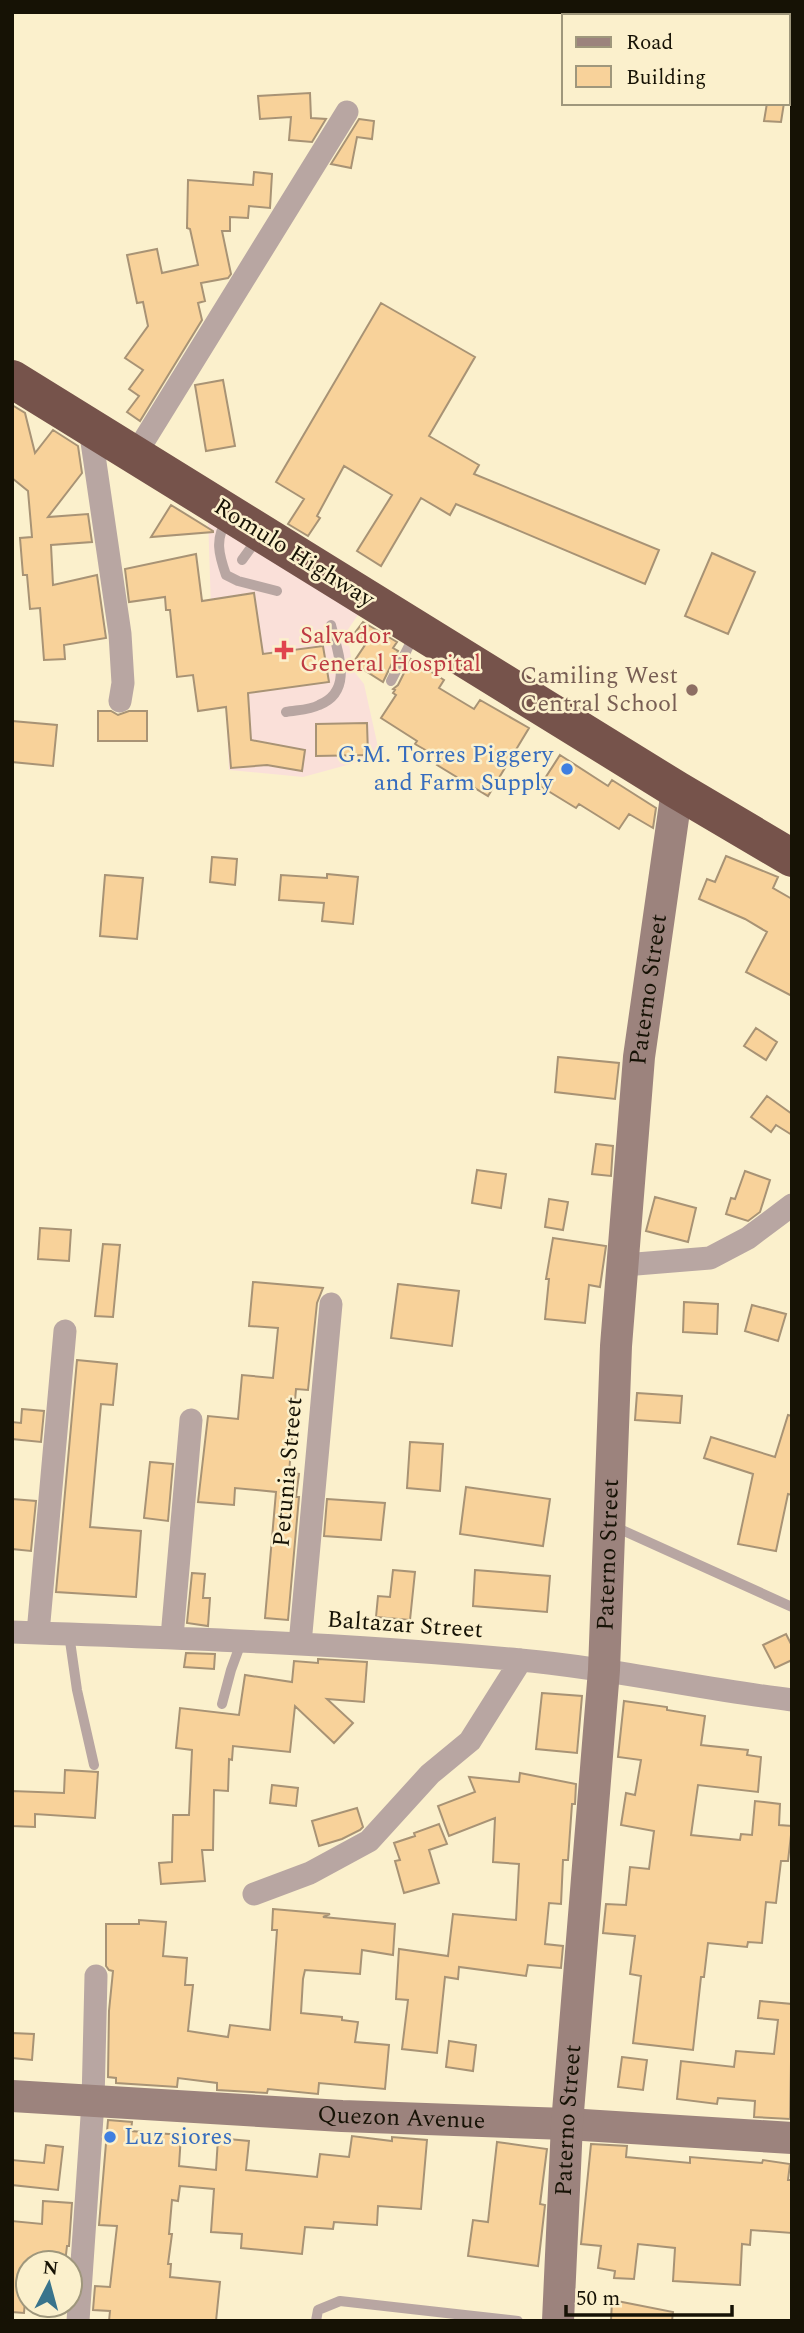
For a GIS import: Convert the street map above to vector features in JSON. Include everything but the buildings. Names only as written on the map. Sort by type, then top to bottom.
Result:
[{"type":"highway","name":"Romulo Highway","points":[[12,379],[135,455],[245,536],[417,629],[792,858]]},
{"type":"street","points":[[135,455],[347,112]]},
{"type":"street","points":[[90,428],[120,634],[123,683],[120,702]]},
{"type":"street","name":"Paterno Street","points":[[558,2321],[567,2124],[604,1670],[617,1346],[639,1057],[677,790]]},
{"type":"street","points":[[624,1265],[710,1258],[748,1238],[792,1205]]},
{"type":"street","name":"Petunia Street","points":[[300,1644],[331,1304]]},
{"type":"street","points":[[38,1633],[65,1331]]},
{"type":"street","points":[[172,1637],[191,1420]]},
{"type":"street","name":"Baltazar Street","points":[[12,1632],[242,1640],[521,1660],[604,1670],[792,1700]]},
{"type":"street","points":[[254,1894],[310,1873],[369,1841],[430,1774],[470,1741],[521,1660]]},
{"type":"street","points":[[78,2321],[93,2102],[96,1976]]},
{"type":"street","name":"Quezon Avenue","points":[[12,2096],[342,2116],[567,2124],[792,2138]]},
{"type":"lane","points":[[245,536],[221,528],[218,548],[226,575],[238,581],[277,591]]},
{"type":"lane","points":[[286,712],[320,705],[337,693],[341,682],[341,663],[331,625]]},
{"type":"lane","points":[[391,681],[417,629]]},
{"type":"lane","points":[[609,1524],[792,1607]]},
{"type":"lane","points":[[69,1634],[77,1690],[94,1765]]},
{"type":"lane","points":[[222,1704],[230,1670],[242,1640]]},
{"type":"lane","points":[[316,2321],[318,2309],[340,2301],[518,2321]]},
{"type":"shaded area","name":"Salvador General Hospital","points":[[208,516],[362,609],[347,631],[353,670],[364,684],[380,756],[303,777],[229,770],[226,705],[211,609]]},
{"type":"place","name":"Salvador General Hospital","points":[[284,650]]},
{"type":"place","name":"Camiling West Central School","points":[[692,690]]},
{"type":"place","name":"G.M. Torres Piggery and Farm Supply","points":[[567,769]]},
{"type":"place","name":"Luz siores","points":[[110,2137]]}]
